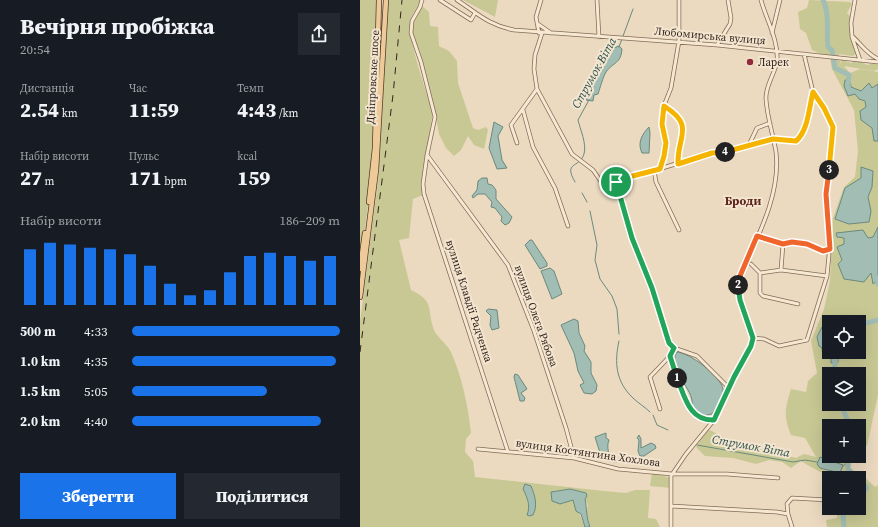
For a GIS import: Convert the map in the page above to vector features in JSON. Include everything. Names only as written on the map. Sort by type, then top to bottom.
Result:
[{"type":"main road","name":"Дніпровське шосе","points":[[360,269],[374,148],[379,0]]},
{"type":"main road","name":"Дніпровське шосе","points":[[360,297],[376,170],[386,0]]},
{"type":"street","name":"вулиця Клавдії Радченка","points":[[422,0],[412,22],[411,33],[421,62],[435,117],[427,155],[424,194],[508,452]]},
{"type":"street","points":[[440,0],[471,20],[475,13]]},
{"type":"street","name":"Любомирська вулиця","points":[[456,0],[500,27],[540,33],[679,41],[860,60]]},
{"type":"street","points":[[541,0],[536,17],[540,33],[535,55],[534,69],[537,89],[572,154],[592,170],[602,183],[609,184],[616,182],[617,180],[678,164],[712,153],[730,152],[773,139],[789,142],[796,141],[800,138],[804,129],[813,92]]},
{"type":"street","points":[[597,0],[600,37]]},
{"type":"street","points":[[660,169],[666,143],[662,124],[664,106],[671,88],[679,41],[679,0]]},
{"type":"street","points":[[717,45],[730,24],[731,18],[728,0]]},
{"type":"street","points":[[671,527],[672,474],[714,420],[729,388],[747,356],[753,338],[738,291],[740,276],[776,186],[776,152],[765,97],[777,63],[777,51],[761,0]]},
{"type":"street","points":[[772,33],[780,0]]},
{"type":"street","points":[[855,0],[851,23],[852,36],[860,60],[878,61]]},
{"type":"street","points":[[538,24],[553,34]]},
{"type":"street","points":[[852,36],[864,47],[869,55],[878,61]]},
{"type":"street","points":[[753,338],[764,339],[779,346],[786,346],[807,340],[827,276],[830,249],[826,194],[833,127],[824,108],[813,92],[804,54]]},
{"type":"street","points":[[517,143],[511,125],[537,89]]},
{"type":"street","points":[[664,106],[676,114],[681,122],[683,130],[678,164]]},
{"type":"street","points":[[523,110],[533,148],[555,188],[568,226]]},
{"type":"street","points":[[748,147],[757,128],[770,123]]},
{"type":"street","name":"вулиця Олега Рябова","points":[[427,155],[508,265],[534,331],[566,428],[574,458]]},
{"type":"street","points":[[654,170],[656,182],[679,230]]},
{"type":"street","points":[[616,182],[632,238],[652,288],[669,343],[674,348],[697,356],[729,388]]},
{"type":"street","points":[[757,236],[783,244],[799,242],[814,245],[823,251],[830,249]]},
{"type":"street","points":[[781,270],[783,244]]},
{"type":"street","points":[[749,256],[751,264],[760,274],[760,293],[763,296],[798,304]]},
{"type":"street","points":[[745,265],[751,264]]},
{"type":"street","points":[[760,274],[781,270],[827,276]]},
{"type":"street","points":[[660,409],[650,377],[670,356],[674,348]]},
{"type":"street","points":[[670,356],[692,413],[702,420],[714,420]]},
{"type":"street","name":"вулиця Костянтина Хохлова","points":[[478,449],[574,458],[618,469],[672,474],[727,474],[778,478]]},
{"type":"street","points":[[792,527],[787,504],[792,498],[822,500]]},
{"type":"street","points":[[671,506],[777,512],[788,514]]},
{"type":"green space","points":[[360,0],[378,0],[375,148],[360,269]]},
{"type":"green space","points":[[387,0],[421,0],[412,16],[410,27],[417,63],[432,110],[432,118],[422,182],[423,195],[413,199],[409,238],[399,240],[411,290],[419,294],[427,302],[434,330],[451,352],[458,371],[466,402],[471,433],[466,439],[465,452],[473,461],[475,477],[626,493],[635,490],[650,490],[648,518],[656,519],[660,527],[590,527],[585,515],[588,506],[585,499],[586,493],[570,489],[554,491],[567,501],[573,499],[585,527],[360,527],[360,322],[378,181]],"holes":[[[532,488],[536,506],[529,511],[527,498],[523,489]]]},
{"type":"green space","points":[[463,0],[498,0],[495,17]]},
{"type":"green space","points":[[809,0],[850,2],[852,4],[847,13],[850,16],[850,36],[856,54],[853,56],[839,54],[838,59],[842,64],[840,59],[851,63],[857,60],[867,65],[875,63],[878,65],[878,69],[874,71],[844,66],[850,73],[860,69],[878,72],[878,395],[867,446],[866,419],[822,419],[822,463],[851,463],[850,469],[852,471],[822,471],[822,473],[801,461],[791,468],[782,462],[769,460],[756,464],[733,458],[705,456],[696,447],[708,429],[740,446],[773,451],[796,458],[804,454],[816,457],[805,438],[791,435],[786,417],[786,407],[791,389],[806,392],[808,381],[817,373],[811,341],[824,309],[830,281],[833,218],[844,187],[855,177],[858,151],[854,110],[832,69],[830,58],[812,50],[806,33],[800,29],[798,12],[807,8]]},
{"type":"green space","points":[[422,6],[429,12],[430,26],[438,27],[439,46],[449,51],[457,61],[458,83],[473,128],[478,130],[486,127],[488,130],[484,149],[474,145],[468,136],[461,150],[454,156],[446,148],[439,134],[434,107],[412,34],[413,22]]},
{"type":"green space","points":[[652,473],[671,478],[671,488],[650,486]]},
{"type":"green space","points":[[866,479],[875,487],[878,485],[878,527],[827,527],[826,520],[837,518],[837,515],[866,515]]},
{"type":"shaded area","points":[[619,46],[622,49],[620,58],[606,72],[598,94],[594,95],[593,101],[586,100],[589,87],[605,54],[612,51],[611,49]]},
{"type":"shaded area","points":[[845,80],[850,80],[851,87],[861,91],[869,83],[872,88],[878,84],[878,141],[874,141],[872,128],[861,120],[860,111],[866,107],[865,101],[859,99],[855,94],[848,96],[844,86]]},
{"type":"shaded area","points":[[494,122],[503,127],[498,136],[502,160],[507,168],[497,169],[489,148]]},
{"type":"shaded area","points":[[649,127],[649,153],[642,153],[640,142],[644,133]]},
{"type":"shaded area","points":[[861,167],[873,171],[872,187],[868,197],[871,211],[869,222],[849,224],[835,219],[845,188],[861,178]]},
{"type":"shaded area","points":[[482,178],[487,178],[488,184],[492,185],[496,190],[496,199],[512,217],[509,223],[505,225],[501,221],[502,217],[495,208],[491,207],[492,202],[485,194],[478,194],[473,198],[472,196],[477,190],[478,181]]},
{"type":"shaded area","points":[[878,227],[878,280],[873,284],[871,273],[864,282],[844,279],[838,264],[842,260],[837,247],[844,244],[844,238],[837,237],[836,233],[863,230],[868,238],[873,237]]},
{"type":"shaded area","points":[[532,240],[547,263],[547,266],[540,269],[525,245]]},
{"type":"shaded area","points":[[550,268],[554,271],[562,294],[552,299],[541,271]]},
{"type":"shaded area","points":[[488,309],[497,310],[499,328],[492,330],[490,325],[491,316],[486,311]]},
{"type":"shaded area","points":[[574,319],[578,321],[579,333],[585,346],[584,351],[591,362],[591,373],[597,385],[596,391],[592,394],[584,393],[580,385],[584,383],[578,371],[574,353],[561,325]]},
{"type":"shaded area","points":[[822,327],[822,348],[819,346],[817,337]]},
{"type":"shaded area","points":[[677,352],[689,356],[704,366],[717,378],[721,384],[723,396],[712,414],[703,416],[694,410],[689,392],[677,373],[674,359]]},
{"type":"shaded area","points":[[831,359],[838,359],[838,362],[831,363]]},
{"type":"shaded area","points":[[515,374],[518,375],[527,389],[521,393],[525,398],[524,401],[520,401],[514,377]]},
{"type":"shaded area","points":[[606,433],[606,438],[609,440],[609,454],[614,461],[622,457],[621,460],[614,462],[602,459],[595,437]]},
{"type":"shaded area","points":[[639,435],[641,439],[641,448],[651,443],[655,445],[656,448],[644,456],[640,456],[638,451],[639,440],[637,438]]},
{"type":"shaded area","points":[[820,457],[822,458],[822,463],[837,463],[843,465],[841,471],[832,471],[820,468],[817,464]]},
{"type":"shaded area","points":[[525,484],[531,486],[535,500],[535,511],[533,515],[529,516],[527,515],[529,508],[528,502],[523,489]]},
{"type":"shaded area","points":[[570,489],[586,493],[587,496],[585,499],[587,516],[590,527],[585,527],[581,514],[576,511],[573,500],[560,504],[552,501],[551,492]]},
{"type":"waterway","points":[[823,0],[827,17],[828,47],[832,50],[835,68],[849,75],[848,87]]},
{"type":"waterway","name":"Струмок Віта","points":[[619,47],[633,9]]},
{"type":"waterway","name":"Струмок Віта","points":[[575,182],[571,168],[582,159],[585,150],[578,120],[589,100]]},
{"type":"waterway","name":"Струмок Віта","points":[[582,193],[587,202]]},
{"type":"waterway","name":"Струмок Віта","points":[[590,211],[597,245],[595,260],[600,279],[612,296],[617,309],[619,334]]},
{"type":"waterway","points":[[878,278],[878,284]]},
{"type":"waterway","points":[[866,323],[878,320]]},
{"type":"waterway","name":"Струмок Віта","points":[[619,341],[617,349],[617,364],[620,379],[627,392],[650,412]]},
{"type":"waterway","points":[[835,359],[835,367]]},
{"type":"waterway","points":[[844,411],[847,419]]},
{"type":"waterway","name":"Струмок Віта","points":[[653,415],[657,425],[668,430]]},
{"type":"waterway","name":"Струмок Віта","points":[[697,445],[793,462],[805,460],[817,462]]},
{"type":"waterway","name":"Струмок Віта","points":[[842,467],[847,463]]},
{"type":"waterway","points":[[848,463],[848,469],[850,471]]},
{"type":"waterway","points":[[843,515],[844,527]]},
{"type":"railway","points":[[360,352],[393,95],[402,0]]},
{"type":"place","name":"Ларек","points":[[750,62]]},
{"type":"district","name":"Броди","points":[[743,201]]},
{"type":"route","points":[[813,92],[824,108],[833,127],[826,194],[830,249],[823,251],[814,245],[799,242],[783,244],[757,236],[738,284],[738,291],[743,311],[753,338],[747,356],[734,377],[714,420],[702,420],[696,417],[692,413],[682,390],[670,356],[674,348],[669,343],[648,275],[640,260],[632,238],[616,182],[617,180],[660,169],[666,143],[662,124],[664,106],[676,114],[681,122],[683,130],[677,158],[678,164],[712,153],[730,152],[773,139],[780,139],[789,142],[796,141],[800,138],[804,129],[813,92]]}]
